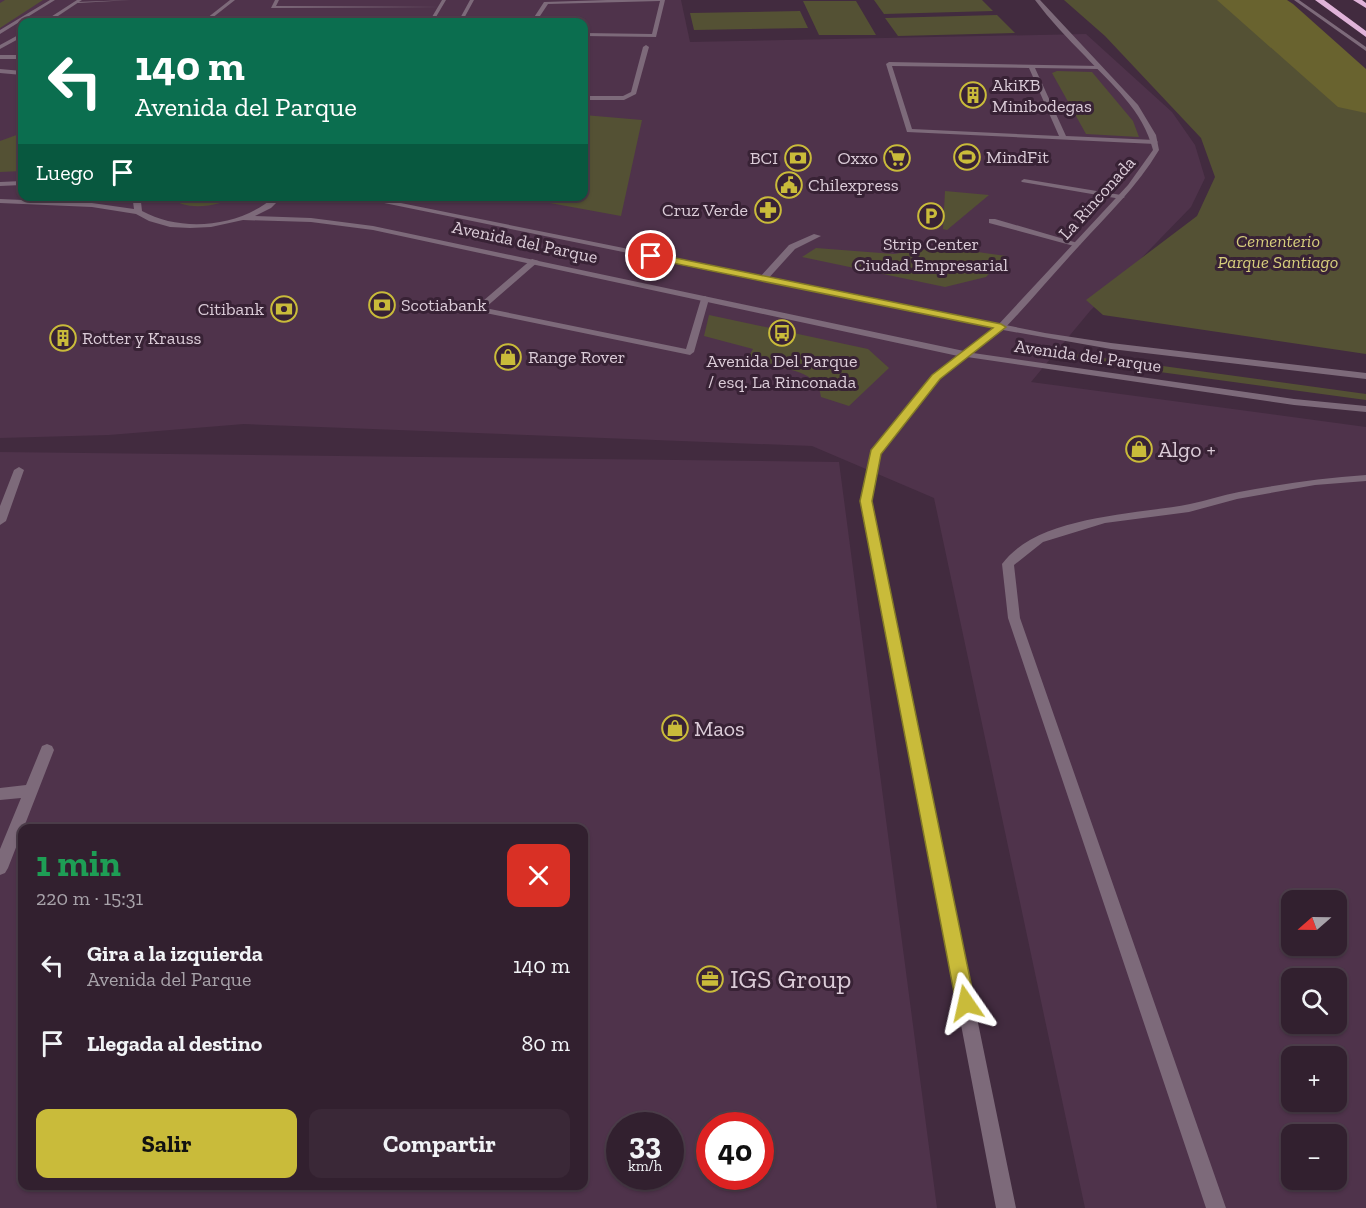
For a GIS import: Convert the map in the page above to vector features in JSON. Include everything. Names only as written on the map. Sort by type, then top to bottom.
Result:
[{"type":"highway","points":[[1319,0],[1366,35]]},
{"type":"highway","points":[[1357,0],[1366,6]]},
{"type":"street","points":[[23,18],[53,0]]},
{"type":"street","points":[[52,18],[79,1],[129,0]]},
{"type":"street","points":[[209,18],[233,0]]},
{"type":"street","points":[[278,0],[273,7],[441,7]]},
{"type":"street","points":[[434,18],[444,0]]},
{"type":"street","points":[[462,18],[472,0]]},
{"type":"street","points":[[537,18],[546,3],[663,0],[654,36],[588,34]]},
{"type":"street","name":"La Rinconada","points":[[1006,1208],[866,501],[875,453],[936,377],[1001,327],[1025,304],[1121,197],[1156,150],[1150,128],[1123,92],[1078,47],[1037,0]]},
{"type":"street","points":[[1296,0],[1366,49]]},
{"type":"street","points":[[0,32],[18,21]]},
{"type":"street","points":[[0,41],[18,37]]},
{"type":"street","points":[[0,47],[18,38]]},
{"type":"street","points":[[588,98],[624,98],[634,93],[646,47]]},
{"type":"street","points":[[0,57],[18,57]]},
{"type":"street","points":[[1099,67],[889,64],[909,131],[1155,142]]},
{"type":"street","points":[[1031,66],[1063,137]]},
{"type":"street","points":[[0,71],[18,73]]},
{"type":"street","points":[[1024,181],[1121,197]]},
{"type":"street","points":[[0,184],[18,183]]},
{"type":"street","points":[[0,201],[92,205],[138,212],[147,219],[181,226],[203,225],[242,218],[265,208],[274,201]]},
{"type":"street","points":[[138,201],[138,212]]},
{"type":"street","name":"Avenida del Parque","points":[[378,201],[1001,327],[1111,346],[1366,376]]},
{"type":"street","name":"Avenida del Parque","points":[[242,218],[282,218],[348,224],[535,261],[963,354],[1294,402],[1366,409]]},
{"type":"street","points":[[992,221],[1077,244]]},
{"type":"street","points":[[763,279],[792,246],[817,236]]},
{"type":"street","points":[[535,261],[479,309],[690,352],[705,298]]},
{"type":"street","points":[[0,521],[19,470]]},
{"type":"street","points":[[1216,1208],[1014,618],[1008,564],[1039,539],[1104,519],[1189,508],[1237,496],[1315,482],[1366,478]]},
{"type":"street","points":[[0,868],[47,750]]},
{"type":"street","points":[[0,795],[31,791]]},
{"type":"shaded area","points":[[0,0],[681,0],[690,42],[1086,34],[1172,112],[1195,145],[1205,178],[1191,207],[1090,311],[1031,382],[1366,427],[1366,1208],[1085,1208],[934,498],[812,446],[244,424],[109,435],[0,438]]},
{"type":"shaded area","points":[[1217,0],[1287,0],[1293,4],[1366,69],[1366,113],[1338,107]]},
{"type":"shaded area","points":[[0,452],[839,462],[937,1208],[0,1208]]},
{"type":"green space","points":[[5,0],[43,0],[0,28],[0,3]]},
{"type":"green space","points":[[874,0],[982,0],[993,11],[884,14]]},
{"type":"green space","name":"Cementerio Parque Santiago","points":[[1064,0],[1267,0],[1366,103],[1366,354],[1103,315],[1086,300],[1197,216],[1215,177],[1201,138],[1105,36]]},
{"type":"green space","points":[[803,1],[856,1],[876,35],[819,35]]},
{"type":"green space","points":[[800,11],[808,28],[694,30],[690,13]]},
{"type":"green space","points":[[997,15],[1015,33],[898,36],[885,18]]},
{"type":"green space","points":[[1057,71],[1092,72],[1133,121],[1139,137],[1086,134],[1052,73]]},
{"type":"green space","points":[[588,115],[642,120],[621,216],[539,201],[588,201]]},
{"type":"green space","points":[[18,134],[18,171],[0,172],[0,141]]},
{"type":"green space","points":[[945,191],[989,195],[947,230],[943,229]]},
{"type":"green space","points":[[176,201],[227,201],[203,206]]},
{"type":"green space","points":[[942,247],[1006,256],[986,277],[945,287],[802,257],[816,248],[894,254]]},
{"type":"green space","points":[[709,315],[868,349],[889,368],[849,406],[821,397],[818,386],[802,373],[746,361],[753,349],[704,336]]},
{"type":"green space","points":[[1046,350],[1366,394],[1366,400],[1042,356]]},
{"type":"place","name":"AkiKB Minibodegas","points":[[973,95]]},
{"type":"place","name":"MindFit","points":[[967,157]]},
{"type":"place","name":"BCI","points":[[798,158]]},
{"type":"place","name":"Oxxo","points":[[897,158]]},
{"type":"place","name":"Chilexpress","points":[[789,185]]},
{"type":"place","name":"Cruz Verde","points":[[768,210]]},
{"type":"place","name":"Strip Center Ciudad Empresarial","points":[[931,216]]},
{"type":"place","name":"Scotiabank","points":[[382,305]]},
{"type":"place","name":"Citibank","points":[[284,309]]},
{"type":"place","name":"Avenida Del Parque / esq. La Rinconada","points":[[782,333]]},
{"type":"place","name":"Rotter y Krauss","points":[[63,338]]},
{"type":"place","name":"Range Rover","points":[[508,357]]},
{"type":"place","name":"Algo +","points":[[1139,449]]},
{"type":"place","name":"Maos","points":[[675,728]]},
{"type":"place","name":"IGS Group","points":[[710,979]]},
{"type":"route","points":[[651,256],[1001,327],[936,377],[875,453],[866,501],[966,1003]]}]
